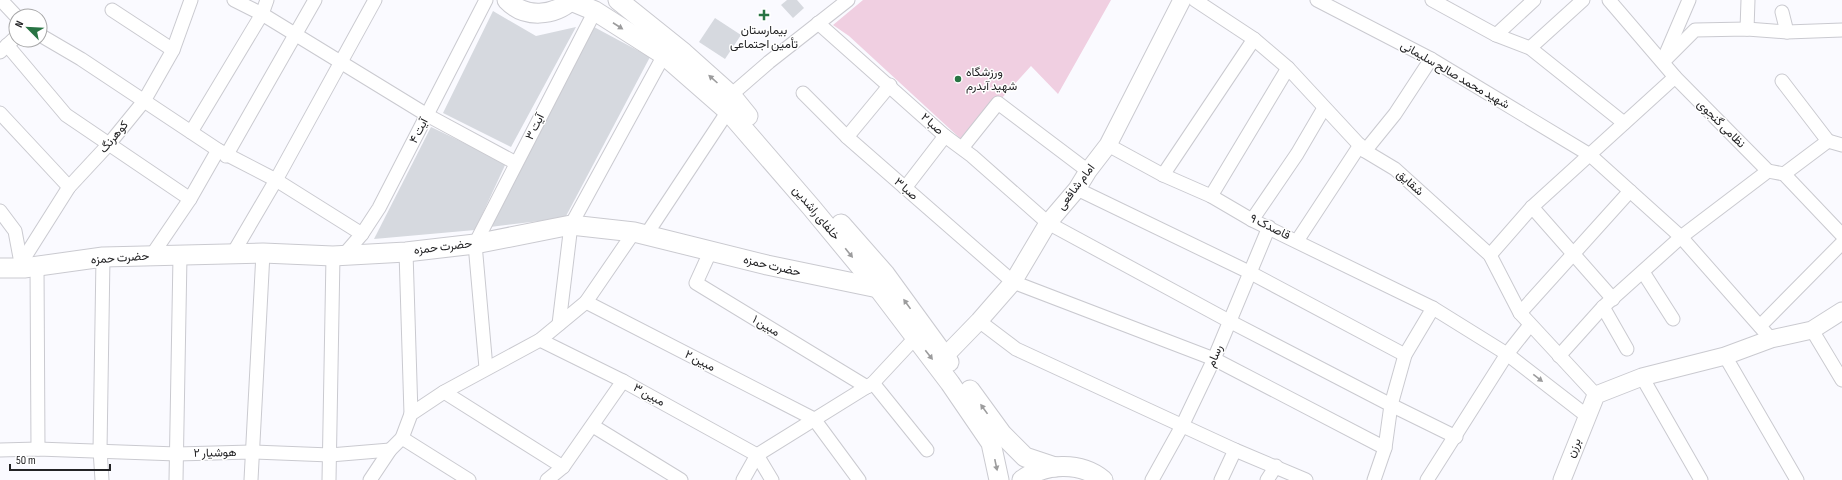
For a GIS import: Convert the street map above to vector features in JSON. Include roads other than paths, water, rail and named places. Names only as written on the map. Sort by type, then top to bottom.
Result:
[{"type":"main road","points":[[507,0],[523,11],[537,13],[551,12],[572,0]]},
{"type":"main road","name":"خلفای راشدین","points":[[572,0],[595,11],[664,55],[730,103],[811,207],[878,288],[950,383],[991,443],[999,480]]},
{"type":"main road","name":"خلفای راشدین","points":[[618,0],[684,53],[730,103],[760,132],[885,274],[1002,434],[1025,457],[1055,467]]},
{"type":"main road","name":"حضرت حمزه","points":[[0,268],[103,257],[152,255],[180,256],[264,253],[338,256],[406,252],[475,244],[571,225],[640,233],[711,250],[767,266],[878,288]]},
{"type":"main road","points":[[1022,480],[1041,470],[1055,467],[1079,468],[1090,472],[1103,480]]},
{"type":"street","points":[[1,0],[8,8]]},
{"type":"street","name":"کوهرنگ","points":[[27,266],[69,187],[109,144],[144,101],[173,50],[191,0]]},
{"type":"street","points":[[234,0],[262,14],[427,115],[516,163]]},
{"type":"street","points":[[191,132],[262,14],[267,0]]},
{"type":"street","points":[[152,255],[222,153],[315,0]]},
{"type":"street","points":[[232,255],[276,180],[376,0]]},
{"type":"street","name":"آیت ۴","points":[[338,256],[362,234],[379,208],[486,0]]},
{"type":"street","points":[[411,414],[444,392],[540,340],[586,302],[640,233],[730,103],[818,23],[848,0]]},
{"type":"street","name":"امام شافعی","points":[[945,356],[1013,282],[1048,224],[1077,189],[1088,171],[1108,145],[1182,0]]},
{"type":"street","name":"شقایق","points":[[1195,0],[1254,39],[1288,68],[1363,148],[1395,169],[1490,256],[1520,313],[1596,395]]},
{"type":"street","name":"شهید محمد صالح سلیمانی","points":[[1317,0],[1431,59],[1590,155],[1681,238],[1766,333]]},
{"type":"street","points":[[1496,35],[1534,0]]},
{"type":"street","points":[[1530,48],[1583,0]]},
{"type":"street","name":"نظامی گنجوی","points":[[1609,0],[1675,77],[1768,171]]},
{"type":"street","points":[[1663,62],[1689,0]]},
{"type":"street","points":[[1748,0],[1748,29]]},
{"type":"street","points":[[1442,2],[1496,35],[1530,48],[1624,123]]},
{"type":"street","points":[[112,10],[173,50]]},
{"type":"street","name":"آیت ۳","points":[[475,244],[595,11]]},
{"type":"street","points":[[1782,12],[1786,32]]},
{"type":"street","name":"صبا ۲","points":[[818,23],[890,85],[945,136],[962,148],[1048,224],[1229,322],[1391,405],[1456,436]]},
{"type":"street","points":[[1663,62],[1695,30],[1748,29],[1786,32],[1840,26]]},
{"type":"street","points":[[1163,175],[1254,39]]},
{"type":"street","points":[[48,40],[81,59],[222,153],[276,180],[362,234]]},
{"type":"street","points":[[10,48],[66,115],[190,199]]},
{"type":"street","points":[[559,324],[571,225],[664,55]]},
{"type":"street","points":[[1297,241],[1363,148],[1395,114],[1431,59]]},
{"type":"street","points":[[1211,196],[1288,68]]},
{"type":"street","points":[[1490,256],[1532,207],[1675,77]]},
{"type":"street","points":[[1782,81],[1828,141],[1842,146]]},
{"type":"street","points":[[847,138],[890,85]]},
{"type":"street","name":"صبا ۳","points":[[803,93],[847,138],[1013,282]]},
{"type":"street","points":[[962,148],[998,103],[1088,171]]},
{"type":"street","points":[[1252,220],[1297,154],[1324,108]]},
{"type":"street","points":[[0,113],[69,187]]},
{"type":"street","points":[[905,188],[945,136]]},
{"type":"street","points":[[1784,174],[1828,141]]},
{"type":"street","name":"قاصدک ۹","points":[[1108,145],[1163,175],[1211,196],[1252,220],[1433,308],[1507,354],[1587,416]]},
{"type":"street","points":[[1559,356],[1608,303],[1681,238],[1768,171],[1784,174],[1842,235]]},
{"type":"street","points":[[1077,189],[1249,272],[1405,355]]},
{"type":"street","points":[[1520,313],[1630,191]]},
{"type":"street","points":[[1532,207],[1572,255],[1608,303],[1627,349]]},
{"type":"street","points":[[0,211],[15,231],[27,266],[38,449]]},
{"type":"street","name":"رسام","points":[[1152,480],[1182,426],[1214,359],[1269,227]]},
{"type":"street","points":[[1596,395],[1642,377],[1725,356],[1766,333],[1842,243]]},
{"type":"street","points":[[475,244],[486,368]]},
{"type":"street","name":"مبین ۱","points":[[711,250],[696,283],[870,385]]},
{"type":"street","points":[[370,480],[390,450],[402,438],[411,414],[406,252]]},
{"type":"street","points":[[251,480],[251,452],[264,253]]},
{"type":"street","points":[[176,480],[180,256]]},
{"type":"street","points":[[329,480],[338,256]]},
{"type":"street","points":[[102,480],[100,450],[103,257]]},
{"type":"street","points":[[1643,272],[1673,319]]},
{"type":"street","points":[[1013,282],[1214,359],[1385,448]]},
{"type":"street","name":"مبین ۲","points":[[586,302],[814,419]]},
{"type":"street","points":[[1374,480],[1385,448],[1391,405],[1405,355],[1433,308]]},
{"type":"street","points":[[1766,333],[1812,330],[1842,311]]},
{"type":"street","points":[[979,320],[1016,349],[1235,450],[1276,466],[1306,480]]},
{"type":"street","points":[[1427,480],[1507,354],[1530,325]]},
{"type":"street","points":[[1812,330],[1842,380]]},
{"type":"street","points":[[743,480],[757,454],[870,385],[915,338]]},
{"type":"street","name":"مبین ۳","points":[[540,340],[623,381],[757,454]]},
{"type":"street","points":[[1725,356],[1797,480]]},
{"type":"street","points":[[1642,377],[1701,480]]},
{"type":"street","points":[[549,479],[563,467],[623,381]]},
{"type":"street","points":[[870,385],[927,450]]},
{"type":"street","points":[[444,392],[563,467]]},
{"type":"street","name":"برزن","points":[[1562,480],[1596,395]]},
{"type":"street","points":[[814,419],[859,480]]},
{"type":"street","points":[[593,426],[681,480]]},
{"type":"street","points":[[402,438],[469,480]]},
{"type":"street","name":"هوشیار ۲","points":[[0,450],[100,450],[177,454],[251,452],[330,455],[390,450]]},
{"type":"street","points":[[1221,480],[1235,450]]},
{"type":"street","points":[[757,454],[772,480]]},
{"type":"street","points":[[1267,480],[1276,466]]},
{"type":"place","name":"بیمارستان تأمین اجتماعی","points":[[764,15]]},
{"type":"place","name":"ورزشگاه شهید آبدرم","points":[[958,79]]}]
